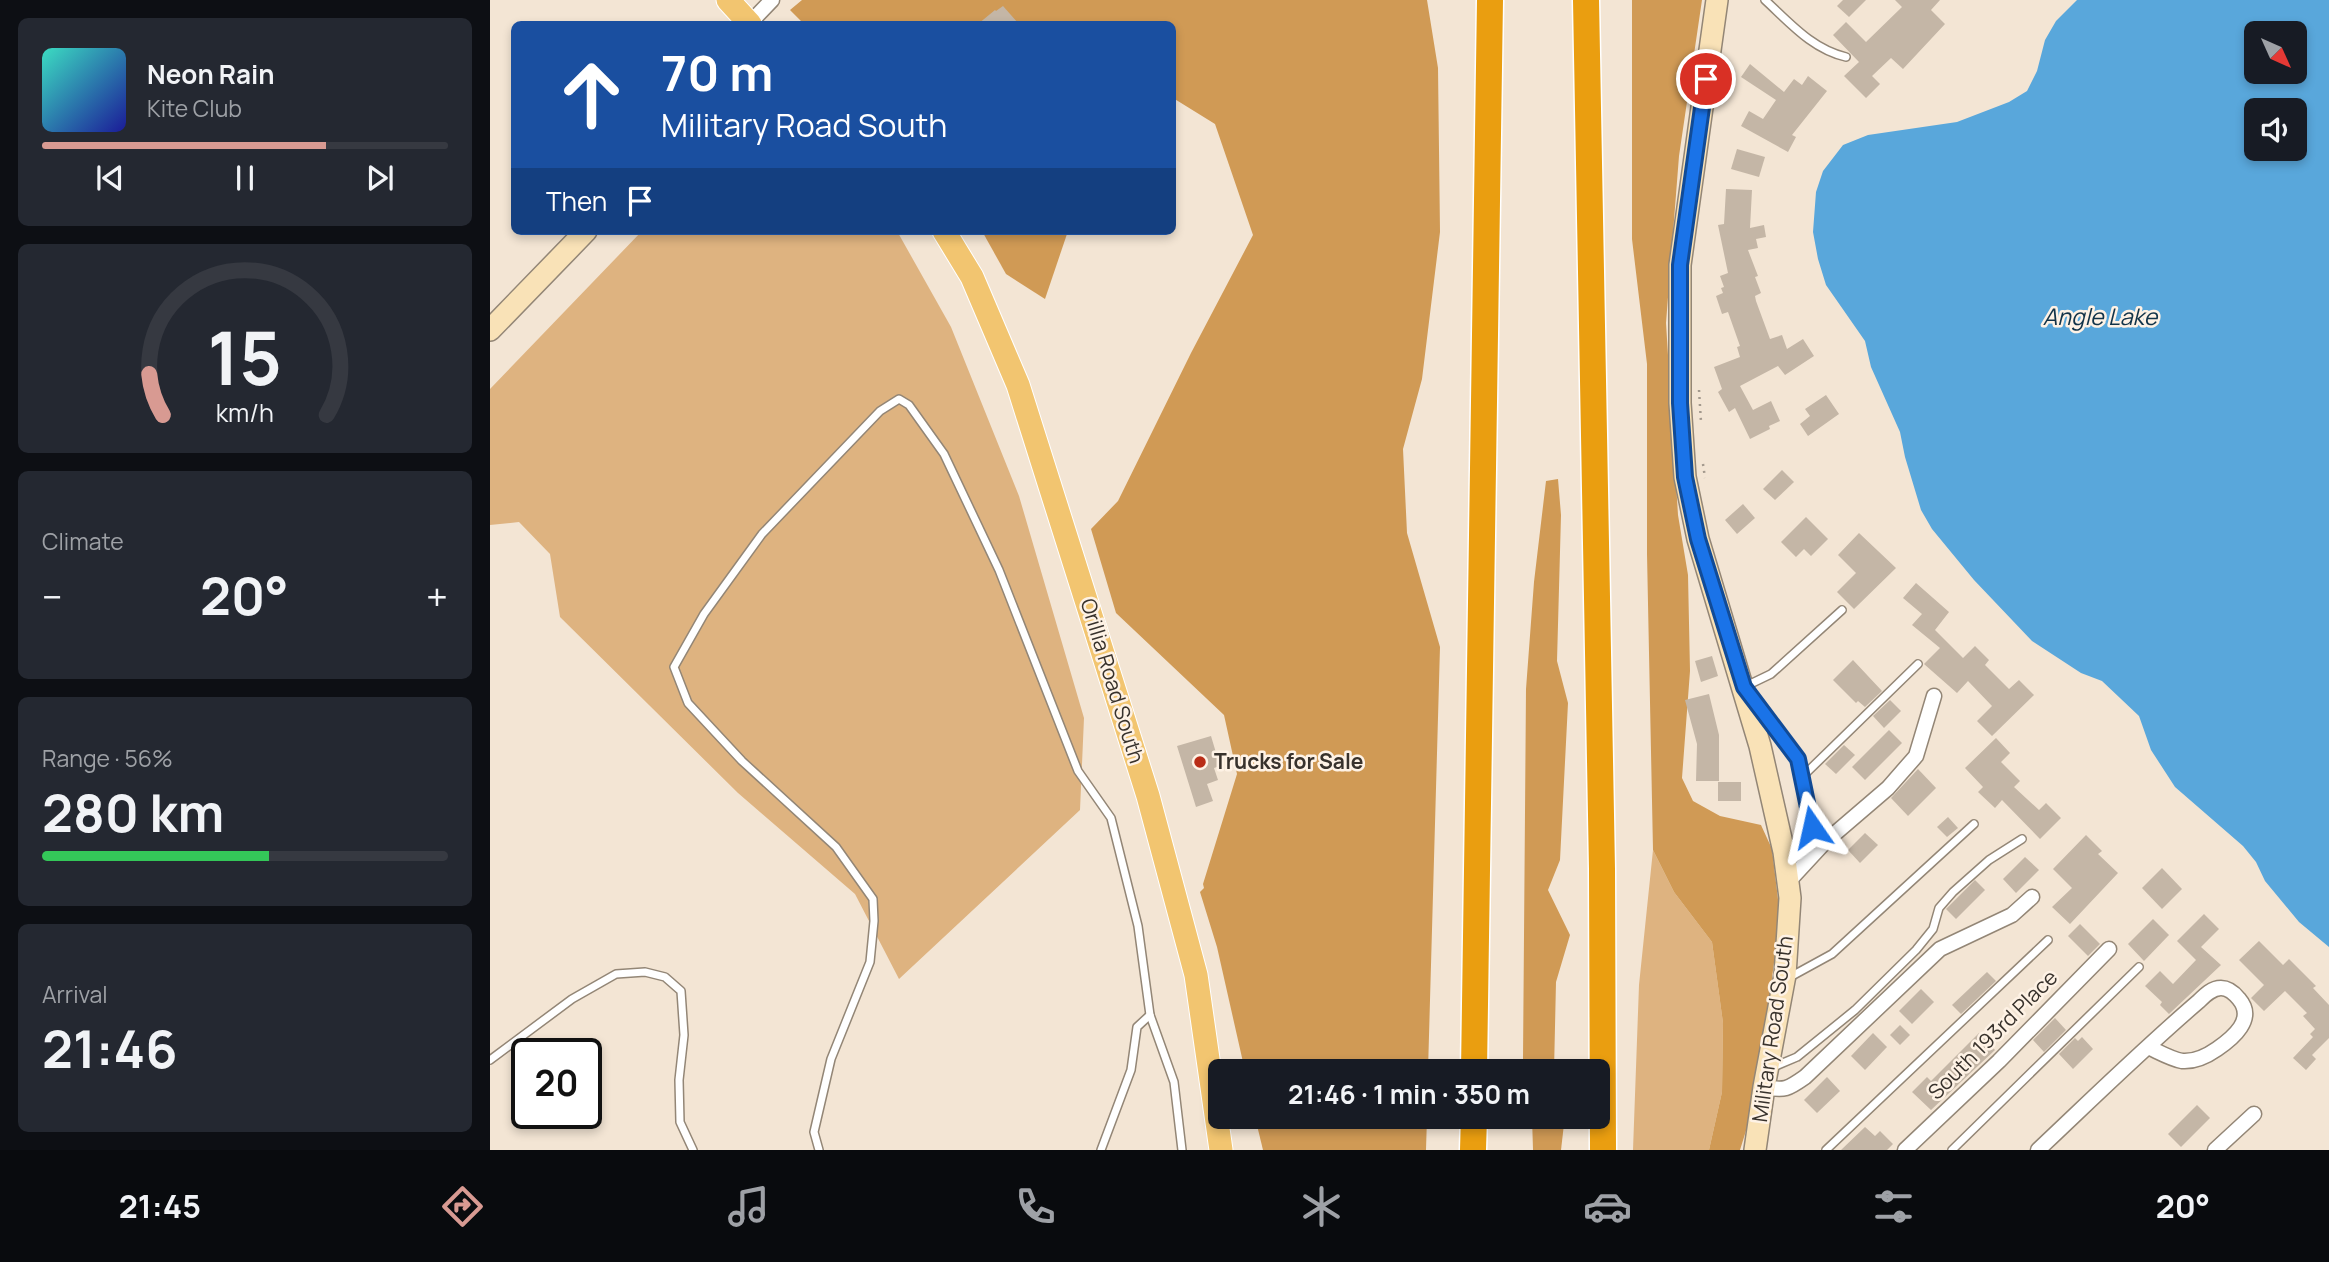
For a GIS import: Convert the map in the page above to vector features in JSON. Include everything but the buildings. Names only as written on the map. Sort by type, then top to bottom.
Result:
[{"type":"highway","points":[[1474,1059],[1490,0]]},
{"type":"highway","points":[[1587,0],[1602,855],[1602,1059]]},
{"type":"highway","points":[[1473,1150],[1474,1129]]},
{"type":"highway","points":[[1596,1150],[1598,1129]]},
{"type":"highway","points":[[1603,1129],[1603,1150]]},
{"type":"main road","points":[[729,0],[747,21]]},
{"type":"main road","name":"Military Road South","points":[[1717,0],[1680,265],[1680,403],[1685,477],[1698,539],[1744,687],[1774,801],[1790,898],[1784,979],[1765,1078],[1755,1150]]},
{"type":"main road","points":[[490,330],[582,235]]},
{"type":"main road","name":"Orillia Road South","points":[[946,235],[972,277],[1018,385],[1148,796],[1196,975],[1221,1150]]},
{"type":"street","points":[[753,21],[772,0]]},
{"type":"street","points":[[1788,882],[1813,854],[1888,788],[1916,756],[1934,696]]},
{"type":"street","points":[[1765,1078],[1779,1090],[1789,1088],[1805,1077],[1940,949],[2003,920],[2032,897]]},
{"type":"street","name":"South 193rd Place","points":[[1905,1150],[1999,1061],[2109,949]]},
{"type":"street","points":[[2038,1150],[2148,1047],[2209,992],[2228,989],[2244,1005],[2244,1021],[2236,1034],[2204,1057],[2182,1061],[2148,1047]]},
{"type":"street","points":[[2215,1150],[2253,1114]]},
{"type":"lane","points":[[1765,0],[1808,40],[1833,54],[1846,57]]},
{"type":"lane","points":[[819,1150],[814,1132],[831,1059],[870,961],[873,899],[836,847],[742,761],[688,703],[674,667],[704,614],[762,534],[880,411],[899,399],[909,405],[944,454],[999,570],[1078,771],[1111,818],[1138,926],[1150,1015],[1174,1082],[1182,1150]]},
{"type":"lane","points":[[1813,854],[1812,827],[1798,759],[1744,687],[1771,674],[1842,610]]},
{"type":"lane","points":[[1802,777],[1918,664]]},
{"type":"lane","points":[[1784,979],[1832,954],[1974,824]]},
{"type":"lane","points":[[1765,1078],[1797,1057],[1855,1010],[1916,950],[1933,929],[1939,908],[1953,892],[1989,860],[2022,839]]},
{"type":"lane","points":[[1826,1150],[2048,940]]},
{"type":"lane","points":[[1952,1150],[2139,967]]},
{"type":"lane","points":[[490,1060],[572,999],[616,974],[645,972],[665,977],[681,991],[684,1034],[679,1080],[680,1122],[694,1150]]},
{"type":"lane","points":[[1101,1150],[1131,1070],[1137,1027],[1150,1015]]},
{"type":"path","points":[[1699,390],[1701,429]]},
{"type":"path","points":[[1703,455],[1705,480]]},
{"type":"shaded area","points":[[802,0],[1427,0],[1438,68],[1440,232],[1422,379],[1403,449],[1407,533],[1440,647],[1428,1059],[1242,1059],[1217,947],[1200,892],[1204,888],[1237,774],[1224,715],[1116,613],[1091,529],[1118,501],[1253,235],[1215,124],[1176,100],[1176,21],[801,21],[790,10]]},
{"type":"shaded area","points":[[1632,0],[1702,0],[1679,156],[1666,323],[1678,515],[1688,575],[1690,671],[1682,778],[1693,801],[1720,816],[1761,825],[1772,849],[1780,916],[1767,1017],[1749,1121],[1740,1150],[1709,1150],[1722,1092],[1723,1023],[1712,942],[1674,892],[1653,850],[1647,554],[1647,364],[1632,239]]},
{"type":"shaded area","points":[[638,235],[899,235],[951,327],[1019,496],[1084,718],[1080,810],[899,979],[855,894],[738,793],[560,617],[550,554],[519,522],[490,525],[490,389]]},
{"type":"shaded area","points":[[984,235],[1067,235],[1045,299],[1006,274]]},
{"type":"shaded area","points":[[1558,479],[1561,515],[1557,661],[1568,703],[1560,860],[1548,890],[1570,935],[1556,982],[1554,1059],[1523,1059],[1526,689],[1534,582],[1546,481]]},
{"type":"shaded area","points":[[1653,850],[1674,892],[1712,942],[1723,1023],[1722,1092],[1709,1150],[1633,1150],[1639,985]]},
{"type":"shaded area","points":[[1258,1129],[1427,1129],[1426,1150],[1263,1150]]},
{"type":"shaded area","points":[[1532,1129],[1563,1129],[1561,1150],[1533,1150]]},
{"type":"water","name":"Angle Lake","points":[[2077,0],[2329,0],[2329,947],[2299,922],[2265,881],[2256,862],[2243,846],[2175,787],[2151,750],[2139,716],[2102,681],[2081,673],[2032,641],[1974,580],[1932,529],[1921,510],[1900,432],[1871,367],[1865,341],[1826,285],[1813,232],[1816,192],[1823,171],[1843,145],[1868,135],[1957,122],[2009,102],[2027,91],[2037,71],[2045,40],[2056,21]]},
{"type":"place","name":"Trucks for Sale","points":[[1200,762]]},
{"type":"route","points":[[1706,79],[1680,265],[1680,403],[1685,477],[1698,539],[1744,687],[1798,759],[1812,827]]}]
